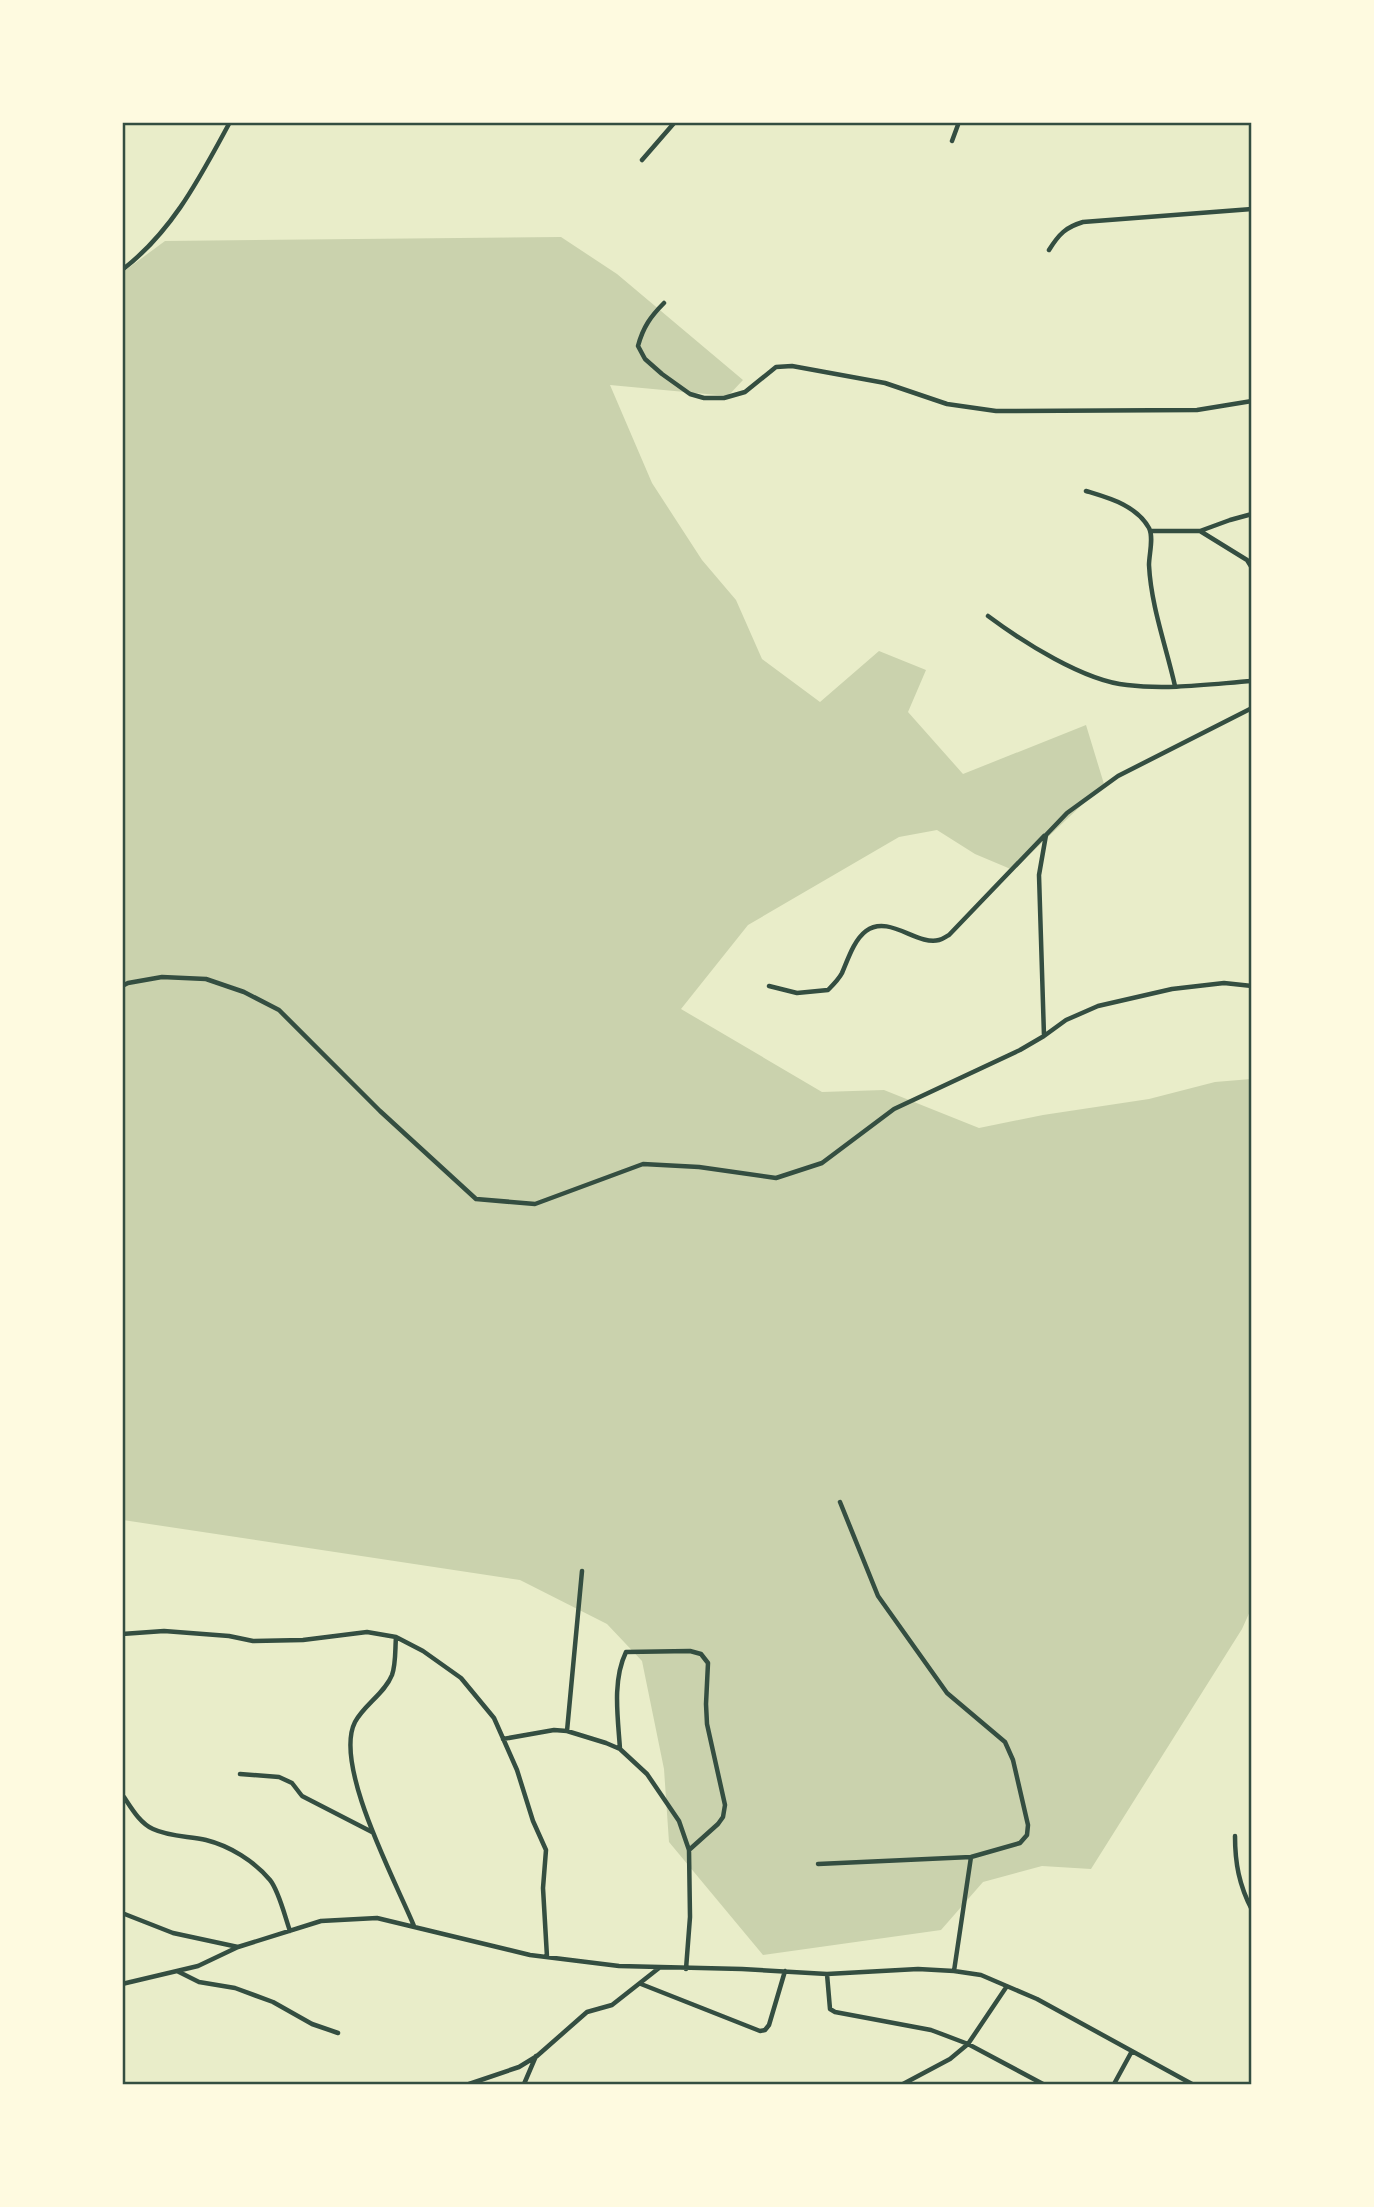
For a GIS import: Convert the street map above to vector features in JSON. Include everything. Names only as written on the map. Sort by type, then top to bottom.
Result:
[{"type":"street","points":[[122,270],[151,246],[173,219],[192,192],[230,122]]},
{"type":"street","points":[[642,160],[675,122]]},
{"type":"street","points":[[952,141],[959,122]]},
{"type":"street","points":[[1049,250],[1067,227],[1083,222],[1251,209]]},
{"type":"street","points":[[664,303],[642,330],[638,346],[645,359],[662,374],[690,394],[704,398],[724,398],[745,392],[775,367],[792,366],[885,383],[947,404],[996,411],[1196,410],[1251,401]]},
{"type":"street","points":[[1086,491],[1118,501],[1139,515],[1150,531],[1152,599],[1175,686]]},
{"type":"street","points":[[1150,531],[1200,531],[1251,514]]},
{"type":"street","points":[[1200,531],[1247,561],[1251,568]]},
{"type":"street","points":[[988,616],[1024,642],[1090,676],[1126,685],[1175,686],[1251,681]]},
{"type":"street","points":[[769,986],[797,993],[828,990],[841,975],[848,956],[864,932],[876,926],[938,941],[949,935],[1067,813],[1118,776],[1251,708]]},
{"type":"street","points":[[1044,1036],[1039,875],[1046,835]]},
{"type":"street","points":[[122,986],[162,977],[206,979],[244,992],[279,1010],[380,1111],[476,1199],[535,1204],[643,1164],[698,1167],[776,1178],[822,1163],[894,1109],[1020,1050],[1066,1020],[1098,1006],[1172,989],[1224,983],[1251,986]]},
{"type":"street","points":[[818,1864],[971,1857],[1020,1843],[1027,1835],[1028,1825],[1013,1760],[1005,1742],[947,1693],[878,1596],[840,1502]]},
{"type":"street","points":[[567,1731],[582,1571]]},
{"type":"street","points":[[122,1634],[164,1631],[229,1636],[253,1641],[303,1640],[367,1632],[396,1637],[423,1651],[461,1678],[494,1718],[517,1770],[533,1821],[546,1850],[543,1888],[547,1957]]},
{"type":"street","points":[[396,1637],[392,1675],[355,1722],[350,1758],[373,1833],[414,1926]]},
{"type":"street","points":[[620,1749],[617,1693],[622,1660],[626,1652],[690,1651],[701,1654],[708,1663],[707,1724],[724,1805],[723,1817],[718,1824],[688,1850]]},
{"type":"street","points":[[503,1740],[554,1730],[567,1731],[620,1749],[647,1774],[679,1821],[688,1850],[690,1917],[686,1969]]},
{"type":"street","points":[[240,1774],[279,1777],[292,1783],[302,1797],[373,1833]]},
{"type":"street","points":[[124,1797],[137,1816],[152,1828],[172,1835],[206,1840],[230,1849],[251,1862],[272,1882],[290,1931]]},
{"type":"street","points":[[1235,1836],[1237,1871],[1251,1910]]},
{"type":"street","points":[[954,1971],[971,1857]]},
{"type":"street","points":[[122,1913],[173,1933],[238,1947]]},
{"type":"street","points":[[122,1984],[198,1966],[238,1947],[321,1922],[377,1918],[530,1955],[619,1966],[827,1974],[918,1969],[954,1971],[981,1975],[1007,1986],[1082,2022],[1192,2084]]},
{"type":"street","points":[[469,2084],[519,2067],[537,2056],[587,2012],[612,2005],[659,1968]]},
{"type":"street","points":[[176,1971],[199,1982],[235,1988],[273,2002],[312,2024],[338,2033]]},
{"type":"street","points":[[640,1984],[760,2031],[769,2025],[785,1971]]},
{"type":"street","points":[[827,1974],[830,2009],[835,2012],[932,2030],[968,2044],[1044,2084]]},
{"type":"street","points":[[903,2084],[950,2059],[968,2044],[1007,1986]]},
{"type":"street","points":[[1114,2084],[1132,2051]]},
{"type":"street","points":[[524,2084],[537,2056]]},
{"type":"green space","points":[[561,237],[617,274],[743,380],[728,396],[610,385],[652,483],[702,560],[736,600],[762,659],[820,702],[879,651],[926,670],[908,712],[963,774],[1086,725],[1104,784],[1013,870],[975,854],[937,830],[899,837],[748,925],[681,1009],[822,1092],[884,1090],[979,1128],[1149,1099],[1215,1082],[1251,1079],[1251,1609],[1242,1629],[1091,1869],[1042,1866],[983,1882],[941,1930],[763,1955],[669,1842],[664,1769],[642,1661],[607,1624],[520,1580],[123,1520],[123,272],[165,241]]}]
